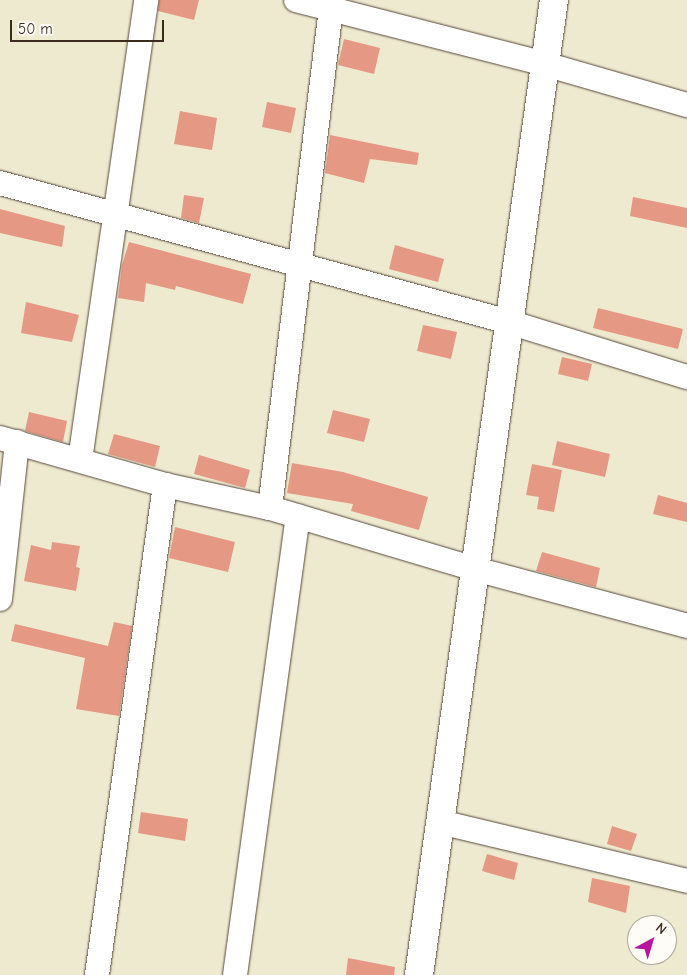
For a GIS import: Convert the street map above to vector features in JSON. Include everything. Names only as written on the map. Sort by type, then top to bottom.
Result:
[{"type":"street","points":[[80,460],[146,0]]},
{"type":"street","points":[[296,0],[331,4],[687,105]]},
{"type":"street","points":[[420,975],[554,0]]},
{"type":"street","points":[[270,508],[331,4]]},
{"type":"street","points":[[0,183],[509,322],[687,377]]},
{"type":"street","points":[[0,599],[9,440],[165,486],[270,508],[475,569],[687,626]]},
{"type":"street","points":[[97,975],[165,486]]},
{"type":"street","points":[[235,975],[298,516]]},
{"type":"street","points":[[440,822],[687,881]]},
{"type":"building","points":[[159,0],[199,0],[194,20],[158,11]]},
{"type":"building","points":[[344,39],[380,48],[374,74],[338,65]]},
{"type":"building","points":[[267,102],[296,108],[291,133],[262,127]]},
{"type":"building","points":[[180,111],[217,118],[212,150],[174,144]]},
{"type":"building","points":[[330,135],[419,153],[417,165],[370,159],[364,183],[325,173]]},
{"type":"building","points":[[184,195],[204,198],[199,223],[181,218]]},
{"type":"building","points":[[633,197],[687,208],[687,228],[630,216]]},
{"type":"building","points":[[0,209],[65,226],[62,247],[0,233]]},
{"type":"building","points":[[129,242],[251,274],[243,304],[176,286],[175,290],[146,283],[144,302],[118,298],[122,265]]},
{"type":"building","points":[[395,245],[444,259],[438,282],[389,269]]},
{"type":"building","points":[[26,302],[79,315],[72,342],[21,333]]},
{"type":"building","points":[[598,308],[683,329],[678,349],[593,328]]},
{"type":"building","points":[[423,325],[457,332],[451,359],[417,351]]},
{"type":"building","points":[[562,357],[592,364],[588,381],[558,374]]},
{"type":"building","points":[[333,410],[370,419],[364,442],[327,433]]},
{"type":"building","points":[[29,412],[67,421],[63,442],[25,431]]},
{"type":"building","points":[[114,434],[160,446],[155,467],[108,454]]},
{"type":"building","points":[[557,441],[610,454],[605,477],[552,465]]},
{"type":"building","points":[[199,455],[250,470],[245,488],[194,474]]},
{"type":"building","points":[[292,463],[343,472],[428,497],[419,530],[351,511],[353,504],[287,493]]},
{"type":"building","points":[[532,464],[562,470],[554,512],[537,509],[539,497],[526,495]]},
{"type":"building","points":[[658,495],[687,503],[687,522],[653,514]]},
{"type":"building","points":[[175,527],[235,542],[228,572],[169,558]]},
{"type":"building","points":[[52,542],[80,546],[76,567],[80,568],[76,591],[24,581],[31,545],[51,550]]},
{"type":"building","points":[[542,552],[600,568],[596,587],[536,571]]},
{"type":"building","points":[[114,622],[132,626],[119,716],[76,709],[85,658],[11,641],[15,624],[108,646]]},
{"type":"building","points":[[141,812],[188,819],[185,841],[138,833]]},
{"type":"building","points":[[612,826],[637,834],[631,851],[607,844]]},
{"type":"building","points":[[487,854],[518,863],[514,880],[482,871]]},
{"type":"building","points":[[592,878],[630,886],[626,913],[588,902]]},
{"type":"building","points":[[348,958],[395,967],[394,975],[346,975]]}]
